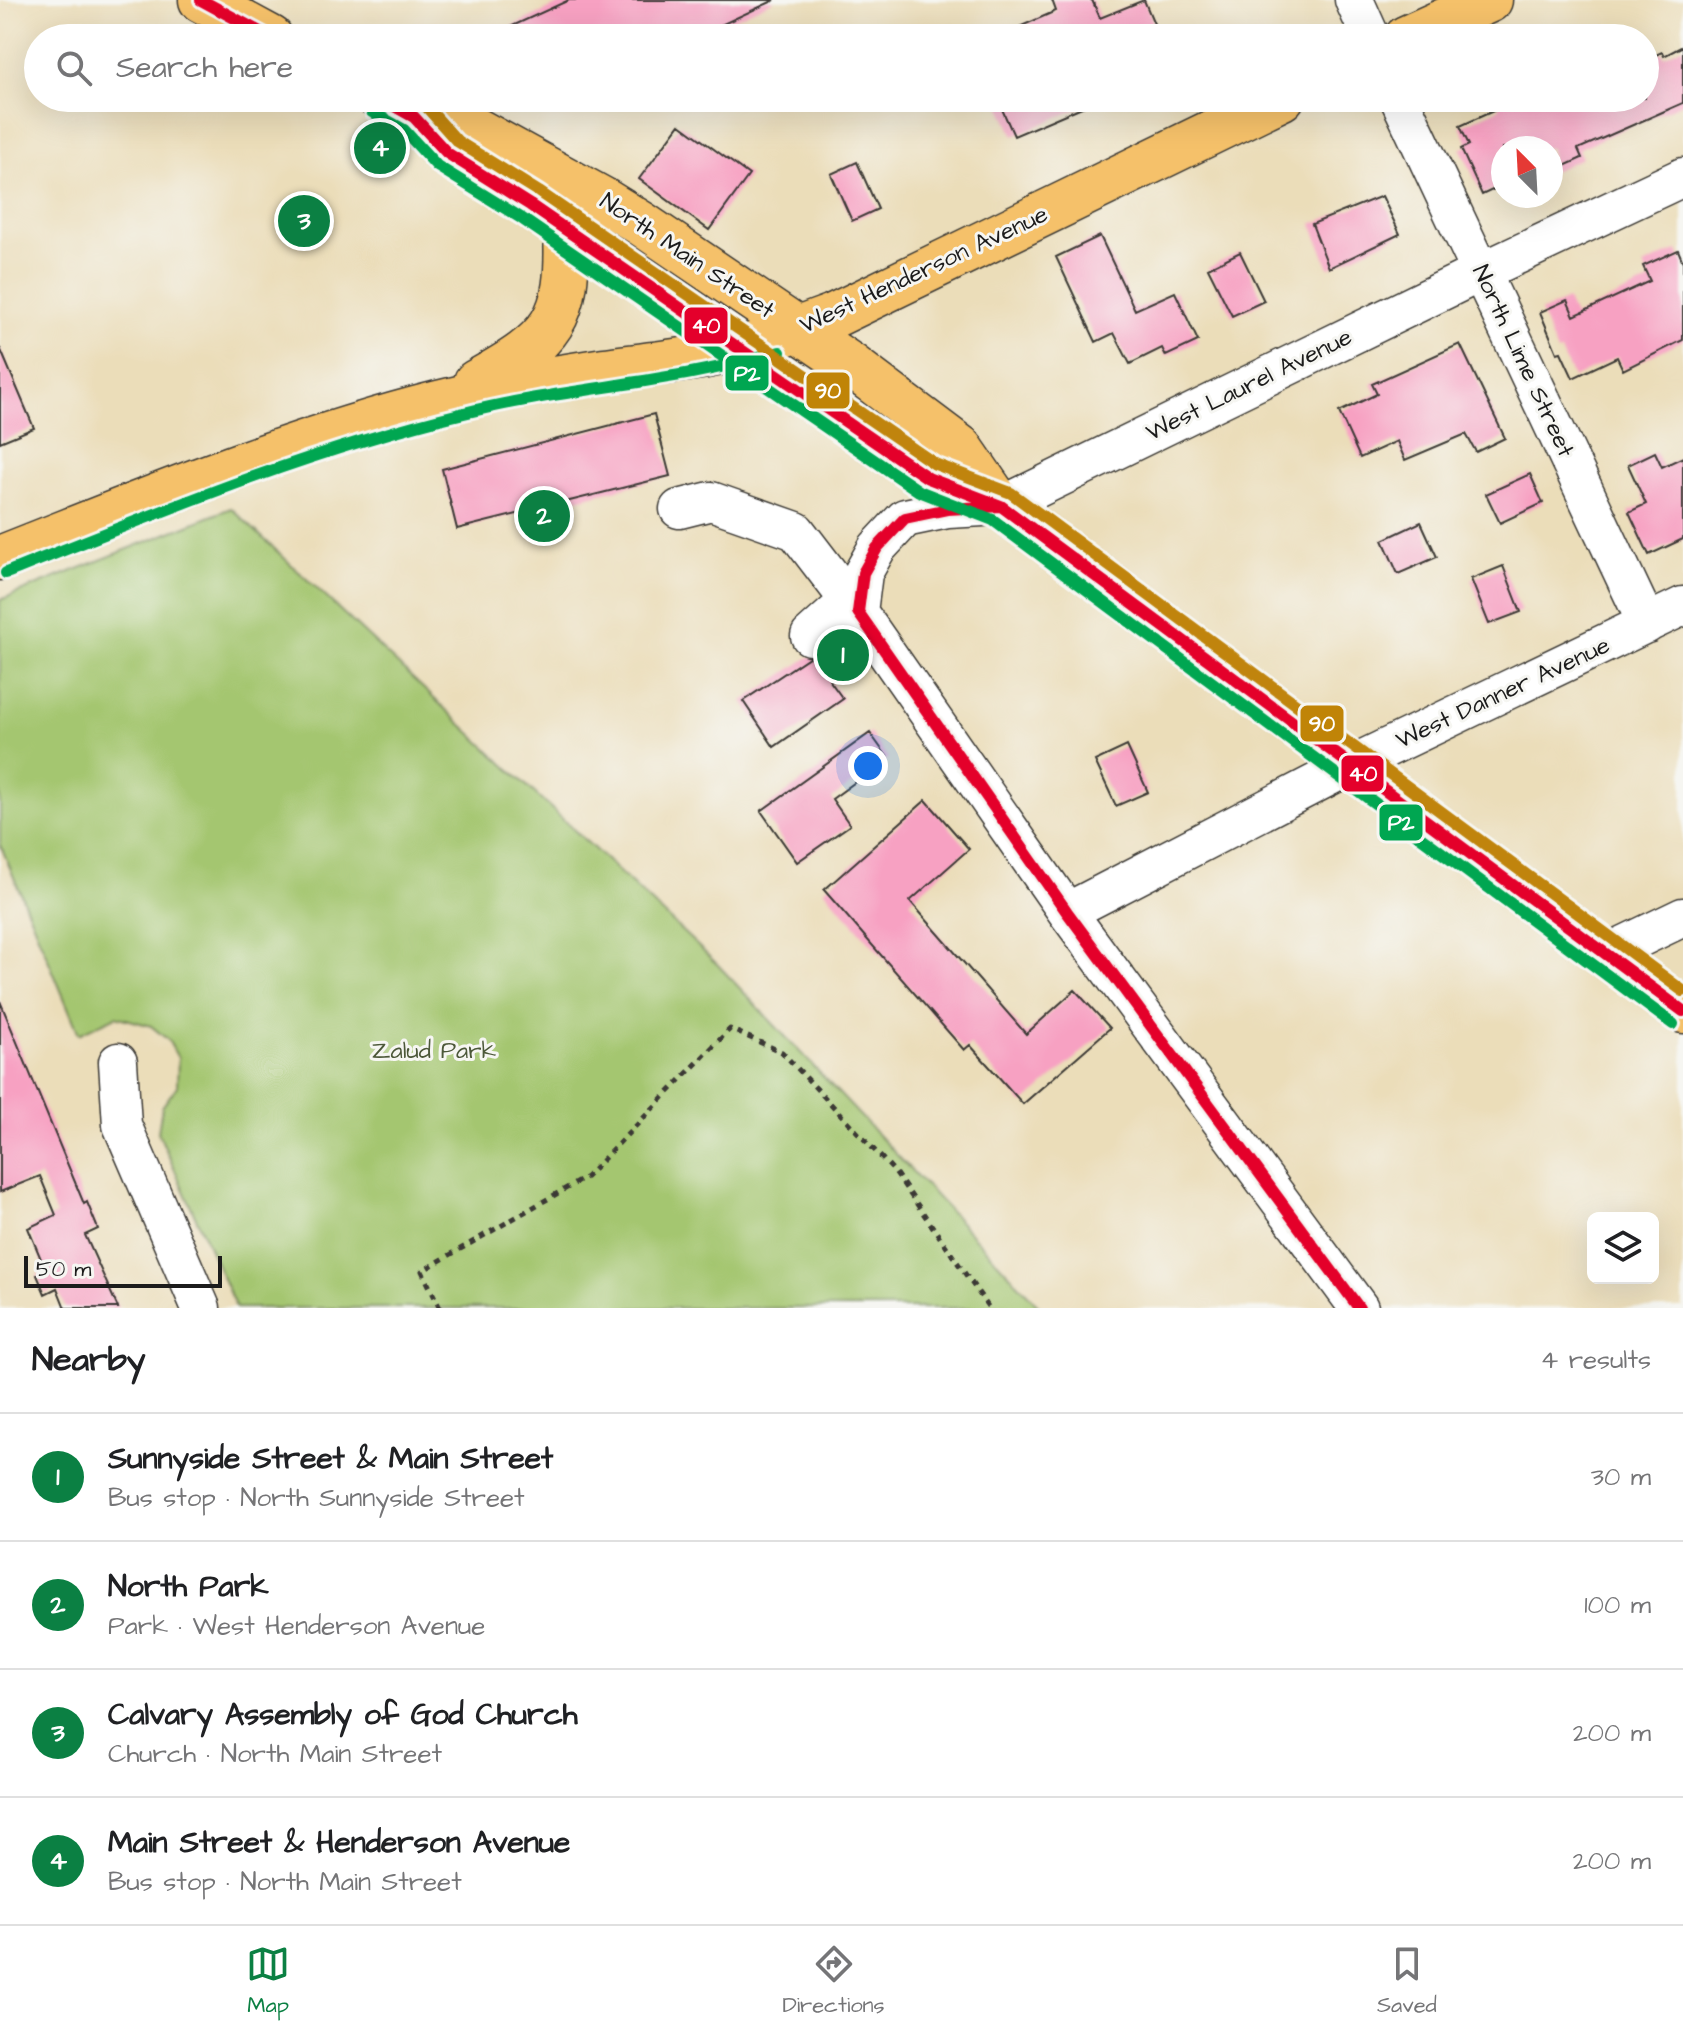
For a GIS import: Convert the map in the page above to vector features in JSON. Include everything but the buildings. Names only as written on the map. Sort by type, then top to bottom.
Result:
[{"type":"main road","points":[[201,0],[245,24]]},
{"type":"main road","points":[[1437,24],[1490,0]]},
{"type":"main road","name":"North Main Street","points":[[401,112],[447,153],[741,348],[928,478],[1001,506],[1683,1011]]},
{"type":"main road","name":"North Main Street","points":[[413,112],[467,125],[642,224],[852,366],[961,448],[1001,506]]},
{"type":"main road","name":"West Henderson Avenue","points":[[0,558],[242,463],[330,433],[440,402],[558,377],[702,357],[797,330],[833,316],[1253,112]]},
{"type":"main road","points":[[440,402],[537,345],[554,321],[564,297],[566,230]]},
{"type":"street","points":[[1354,0],[1365,24]]},
{"type":"street","name":"North Lime Street","points":[[1406,112],[1647,624]]},
{"type":"street","name":"West Laurel Avenue","points":[[854,607],[863,573],[877,548],[905,518],[948,509],[1001,506],[1683,177]]},
{"type":"street","points":[[679,509],[711,501],[796,531],[854,607],[1067,912],[1359,1308]]},
{"type":"street","name":"West Danner Avenue","points":[[1067,912],[1351,765],[1683,606]]},
{"type":"street","points":[[810,636],[854,607]]},
{"type":"street","points":[[1606,954],[1683,917]]},
{"type":"street","points":[[118,1062],[122,1125],[201,1308]]},
{"type":"path","points":[[440,1308],[422,1271],[586,1177],[730,1029],[782,1052],[894,1171],[989,1308]]},
{"type":"green space","name":"Zalud Park","points":[[231,508],[718,965],[1041,1308],[236,1308],[158,1132],[162,1107],[177,1086],[178,1058],[168,1040],[151,1026],[116,1016],[79,1034],[0,844],[0,600]]},
{"type":"transit line","name":"40","points":[[201,0],[245,24]]},
{"type":"transit line","name":"P2","points":[[372,112],[404,130],[437,166],[521,218],[919,491],[993,520],[1673,1024]]},
{"type":"transit line","name":"40","points":[[405,112],[414,117],[447,153],[530,205],[928,478],[1001,506],[1683,1011]]},
{"type":"transit line","name":"90","points":[[431,112],[457,141],[539,192],[935,464],[1011,493],[1683,991]]},
{"type":"transit line","name":"P2","points":[[6,573],[232,485],[405,428],[503,404],[702,371],[780,352]]},
{"type":"transit line","name":"40","points":[[1001,506],[948,509],[905,518],[877,548],[863,573],[858,612],[1067,912],[1359,1308]]},
{"type":"place","name":"Main Street & Henderson Avenue","points":[[380,148]]},
{"type":"place","name":"Calvary Assembly of God Church","points":[[304,221]]},
{"type":"place","name":"North Park","points":[[544,516]]},
{"type":"place","name":"Sunnyside Street & Main Street","points":[[843,655]]}]
